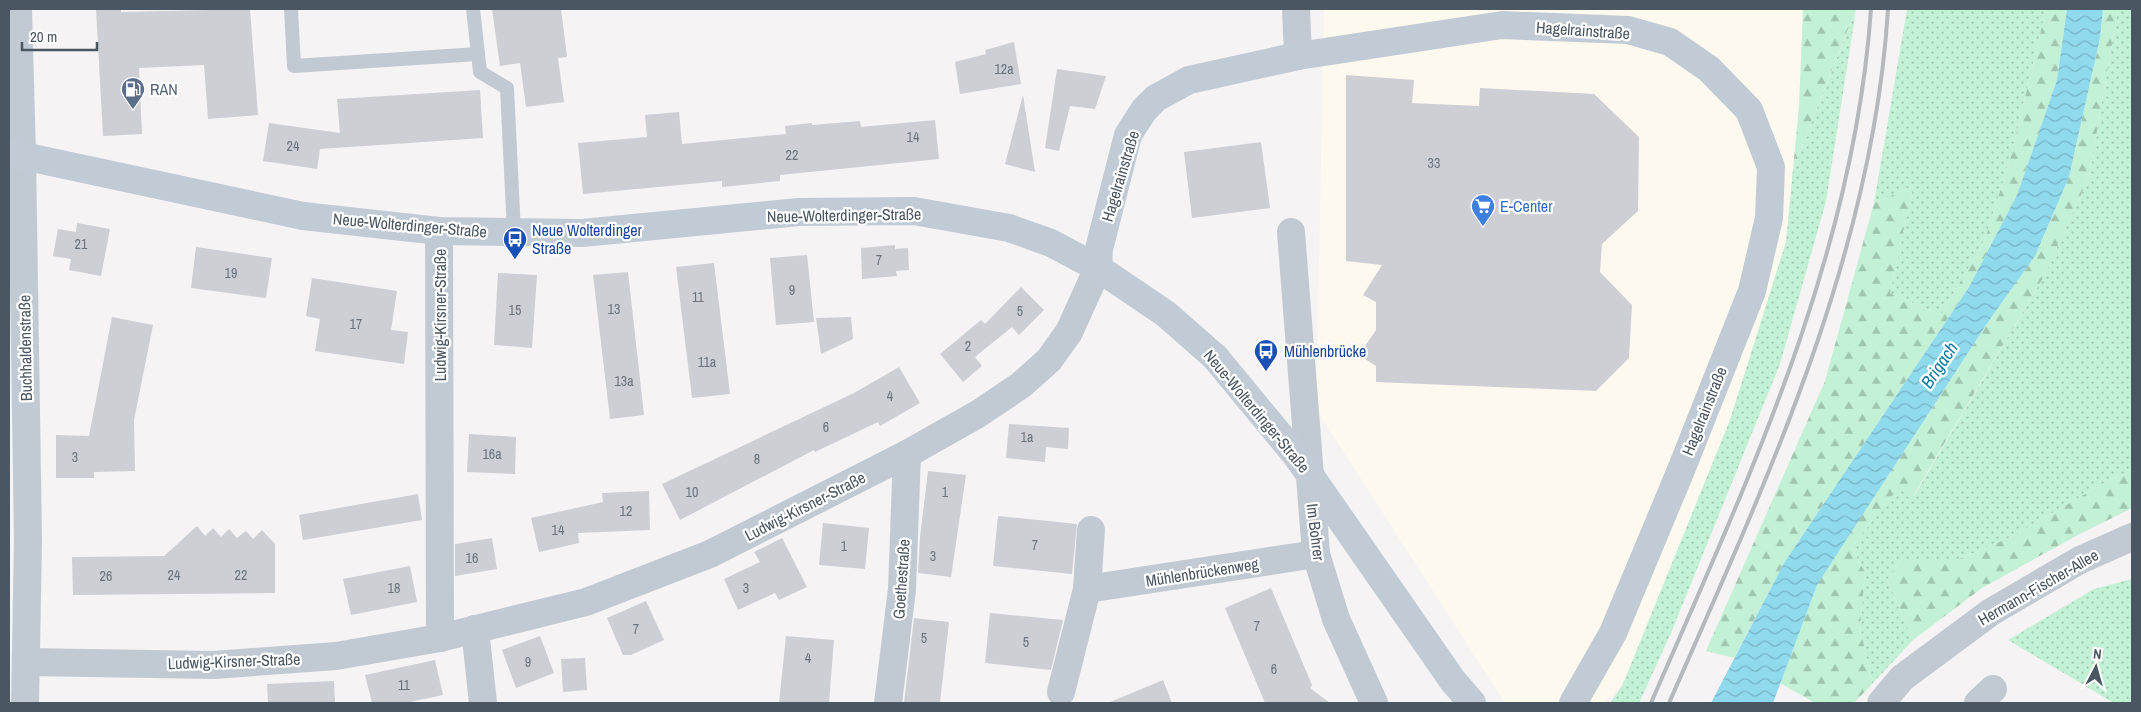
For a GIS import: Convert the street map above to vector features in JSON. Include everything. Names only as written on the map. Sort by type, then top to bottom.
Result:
[{"type":"main road","name":"Hagelrainstraße","points":[[1098,268],[1099,249],[1128,135],[1144,110],[1156,98],[1189,80],[1298,56],[1502,25],[1628,30],[1670,42],[1710,69],[1749,110],[1771,167],[1769,218],[1752,291],[1613,633],[1573,703]]},
{"type":"main road","name":"Neue-Wolterdinger-Straße","points":[[15,155],[303,216],[439,231],[582,233],[799,212],[914,211],[1009,228],[1051,243],[1098,268],[1166,314],[1215,357],[1296,455],[1453,681],[1472,703]]},
{"type":"street","name":"Buchhaldenstraße","points":[[18,9],[15,155],[18,540],[26,662],[26,703]]},
{"type":"street","points":[[1295,9],[1298,56]]},
{"type":"street","name":"Ludwig-Kirsner-Straße","points":[[439,231],[440,638]]},
{"type":"street","name":"Im Bohrer","points":[[1291,232],[1316,554],[1336,619],[1374,703]]},
{"type":"street","name":"Ludwig-Kirsner-Straße","points":[[26,662],[214,665],[336,656],[440,638],[586,602],[710,554],[907,454],[978,414],[1021,385],[1049,360],[1069,332],[1098,268]]},
{"type":"street","name":"Goethestraße","points":[[888,703],[902,589],[907,454]]},
{"type":"street","points":[[1061,692],[1087,589],[1091,530]]},
{"type":"street","name":"Hermann-Fischer-Allee","points":[[1881,703],[1902,678],[1991,612],[2080,560],[2132,537]]},
{"type":"street","name":"Mühlenbrückenweg","points":[[1087,589],[1316,554]]},
{"type":"street","points":[[475,629],[483,703]]},
{"type":"lane","points":[[291,9],[294,66],[478,54]]},
{"type":"lane","points":[[473,9],[480,72],[507,88],[514,233]]},
{"type":"shaded area","points":[[1324,9],[1803,9],[1799,107],[1786,242],[1730,420],[1623,684],[1604,703],[1505,703],[1316,409]]},
{"type":"green space","points":[[1803,9],[1856,9],[1793,169],[1799,107]]},
{"type":"green space","points":[[1907,9],[2046,9],[2011,156],[1985,239],[1941,315],[1890,293],[1913,186],[1874,203]]},
{"type":"green space","points":[[2046,9],[2067,9],[2057,80],[2017,195],[1969,287],[1784,563],[1734,658],[1706,651],[1825,381],[1874,203],[1913,186],[1890,293],[1941,315],[1985,239],[2011,156]]},
{"type":"green space","points":[[2103,9],[2118,9],[2089,177],[2043,278],[1913,496],[1899,487],[1851,548],[1865,572],[1860,627],[1872,684],[1854,703],[1815,703],[1780,683],[1817,585],[1988,322],[2035,256],[2069,177],[2100,38]]},
{"type":"green space","points":[[2118,9],[2132,9],[2132,471],[2111,479],[2011,537],[1957,560],[1901,560],[1887,580],[1913,640],[1872,684],[1860,627],[1865,572],[1851,548],[1899,486],[1914,496],[2043,278],[2089,177]]},
{"type":"green space","points":[[1856,10],[1826,201],[1780,364],[1671,633],[1639,703],[1610,703],[1623,684],[1730,420],[1786,242],[1793,169]]},
{"type":"green space","points":[[2132,471],[2132,508],[2074,537],[1982,588],[1913,640],[1887,580],[1901,560],[1957,560],[2011,537],[2111,479]]},
{"type":"green space","points":[[2132,579],[2132,703],[2114,703],[2008,640],[2094,589]]},
{"type":"water","name":"Brigach","points":[[2067,9],[2103,9],[2100,38],[2069,177],[2035,256],[1988,322],[1817,585],[1773,703],[1711,703],[1784,563],[1969,287],[2017,195],[2057,80]]},
{"type":"building","points":[[96,9],[121,9],[121,12],[250,9],[258,115],[208,119],[204,65],[139,68],[142,134],[103,136]]},
{"type":"building","points":[[492,9],[561,9],[567,57],[558,58],[564,102],[526,107],[520,63],[500,66]]},
{"type":"building","points":[[1014,42],[1021,84],[960,94],[955,62],[986,54],[985,50]]},
{"type":"building","points":[[1057,69],[1106,76],[1095,109],[1070,106],[1059,151],[1045,148]]},
{"type":"building","name":"E-Center","points":[[1346,75],[1414,80],[1412,103],[1479,106],[1480,88],[1594,94],[1639,137],[1638,211],[1602,244],[1600,272],[1632,305],[1629,358],[1596,391],[1376,382],[1376,366],[1359,355],[1376,330],[1376,302],[1363,295],[1382,265],[1346,261]]},
{"type":"building","points":[[480,90],[483,138],[320,149],[317,169],[263,161],[269,123],[340,133],[337,99]]},
{"type":"building","points":[[1023,95],[1035,172],[1005,164]]},
{"type":"building","points":[[679,112],[682,144],[786,134],[785,126],[812,123],[812,125],[860,121],[861,127],[935,120],[939,159],[780,175],[780,181],[722,187],[722,181],[583,194],[578,143],[647,137],[645,115]]},
{"type":"building","points":[[1261,142],[1270,208],[1192,218],[1184,152]]},
{"type":"building","points":[[77,223],[110,229],[101,276],[69,270],[71,259],[53,256],[58,229],[76,232]]},
{"type":"building","points":[[895,245],[895,249],[908,248],[909,270],[896,271],[897,276],[862,279],[861,248]]},
{"type":"building","points":[[196,247],[272,258],[266,298],[191,288]]},
{"type":"building","points":[[807,255],[814,322],[776,325],[770,258]]},
{"type":"building","points":[[714,263],[730,394],[692,398],[676,267]]},
{"type":"building","points":[[628,272],[644,415],[610,419],[593,275]]},
{"type":"building","points":[[498,273],[537,275],[532,348],[494,345]]},
{"type":"building","points":[[312,278],[397,291],[391,330],[408,332],[404,364],[315,351],[320,319],[306,316]]},
{"type":"building","points":[[1021,287],[1044,310],[1019,335],[1012,327],[975,357],[982,366],[963,382],[940,354],[981,320],[985,324]]},
{"type":"building","points":[[112,317],[153,325],[134,420],[135,471],[94,472],[94,478],[56,478],[56,435],[89,436]]},
{"type":"building","points":[[851,317],[853,339],[821,354],[816,318]]},
{"type":"building","points":[[899,367],[920,403],[880,426],[878,422],[815,452],[814,450],[680,520],[662,484],[854,393]]},
{"type":"building","points":[[1009,424],[1069,428],[1068,449],[1046,447],[1045,462],[1006,458]]},
{"type":"building","points":[[469,434],[516,437],[515,474],[467,472]]},
{"type":"building","points":[[928,471],[966,475],[951,577],[918,573],[920,537]]},
{"type":"building","points":[[649,491],[650,530],[578,533],[579,543],[539,552],[531,518],[603,502],[602,493]]},
{"type":"building","points":[[418,494],[422,520],[303,540],[299,515]]},
{"type":"building","points":[[998,516],[1077,524],[1072,574],[993,566]]},
{"type":"building","points":[[823,523],[869,528],[865,569],[819,565]]},
{"type":"building","points":[[197,526],[205,536],[213,528],[221,537],[229,529],[237,538],[246,531],[253,539],[262,530],[275,544],[275,593],[73,595],[72,557],[164,556]]},
{"type":"building","points":[[492,538],[497,569],[455,576],[455,544]]},
{"type":"building","points":[[782,538],[807,587],[779,600],[775,593],[738,610],[724,579],[760,562],[754,552]]},
{"type":"building","points":[[410,566],[417,602],[351,615],[343,579]]},
{"type":"building","points":[[1271,588],[1312,685],[1310,688],[1330,703],[1265,703],[1225,608]]},
{"type":"building","points":[[646,601],[664,640],[631,655],[623,655],[607,618]]},
{"type":"building","points":[[990,613],[1063,620],[1051,670],[985,663]]},
{"type":"building","points":[[914,618],[949,622],[940,703],[904,703]]},
{"type":"building","points":[[540,636],[554,673],[516,688],[502,650]]},
{"type":"building","points":[[786,636],[834,640],[829,703],[779,703]]},
{"type":"building","points":[[585,658],[587,690],[563,692],[561,659]]},
{"type":"building","points":[[435,660],[443,695],[405,703],[372,703],[365,675]]},
{"type":"building","points":[[1163,680],[1172,703],[1108,703]]},
{"type":"building","points":[[334,681],[335,703],[268,703],[267,684]]},
{"type":"railway","points":[[1651,703],[1759,451],[1791,365],[1819,278],[1843,190],[1861,101],[1871,9]]},
{"type":"railway","points":[[1669,703],[1777,451],[1809,365],[1838,278],[1861,190],[1878,100],[1888,9]]},
{"type":"place","name":"RAN","points":[[133,110]]},
{"type":"place","name":"E-Center","points":[[1483,227]]},
{"type":"place","name":"Neue Wolterdinger Straße","points":[[515,260]]},
{"type":"place","name":"Mühlenbrücke","points":[[1266,372]]}]
